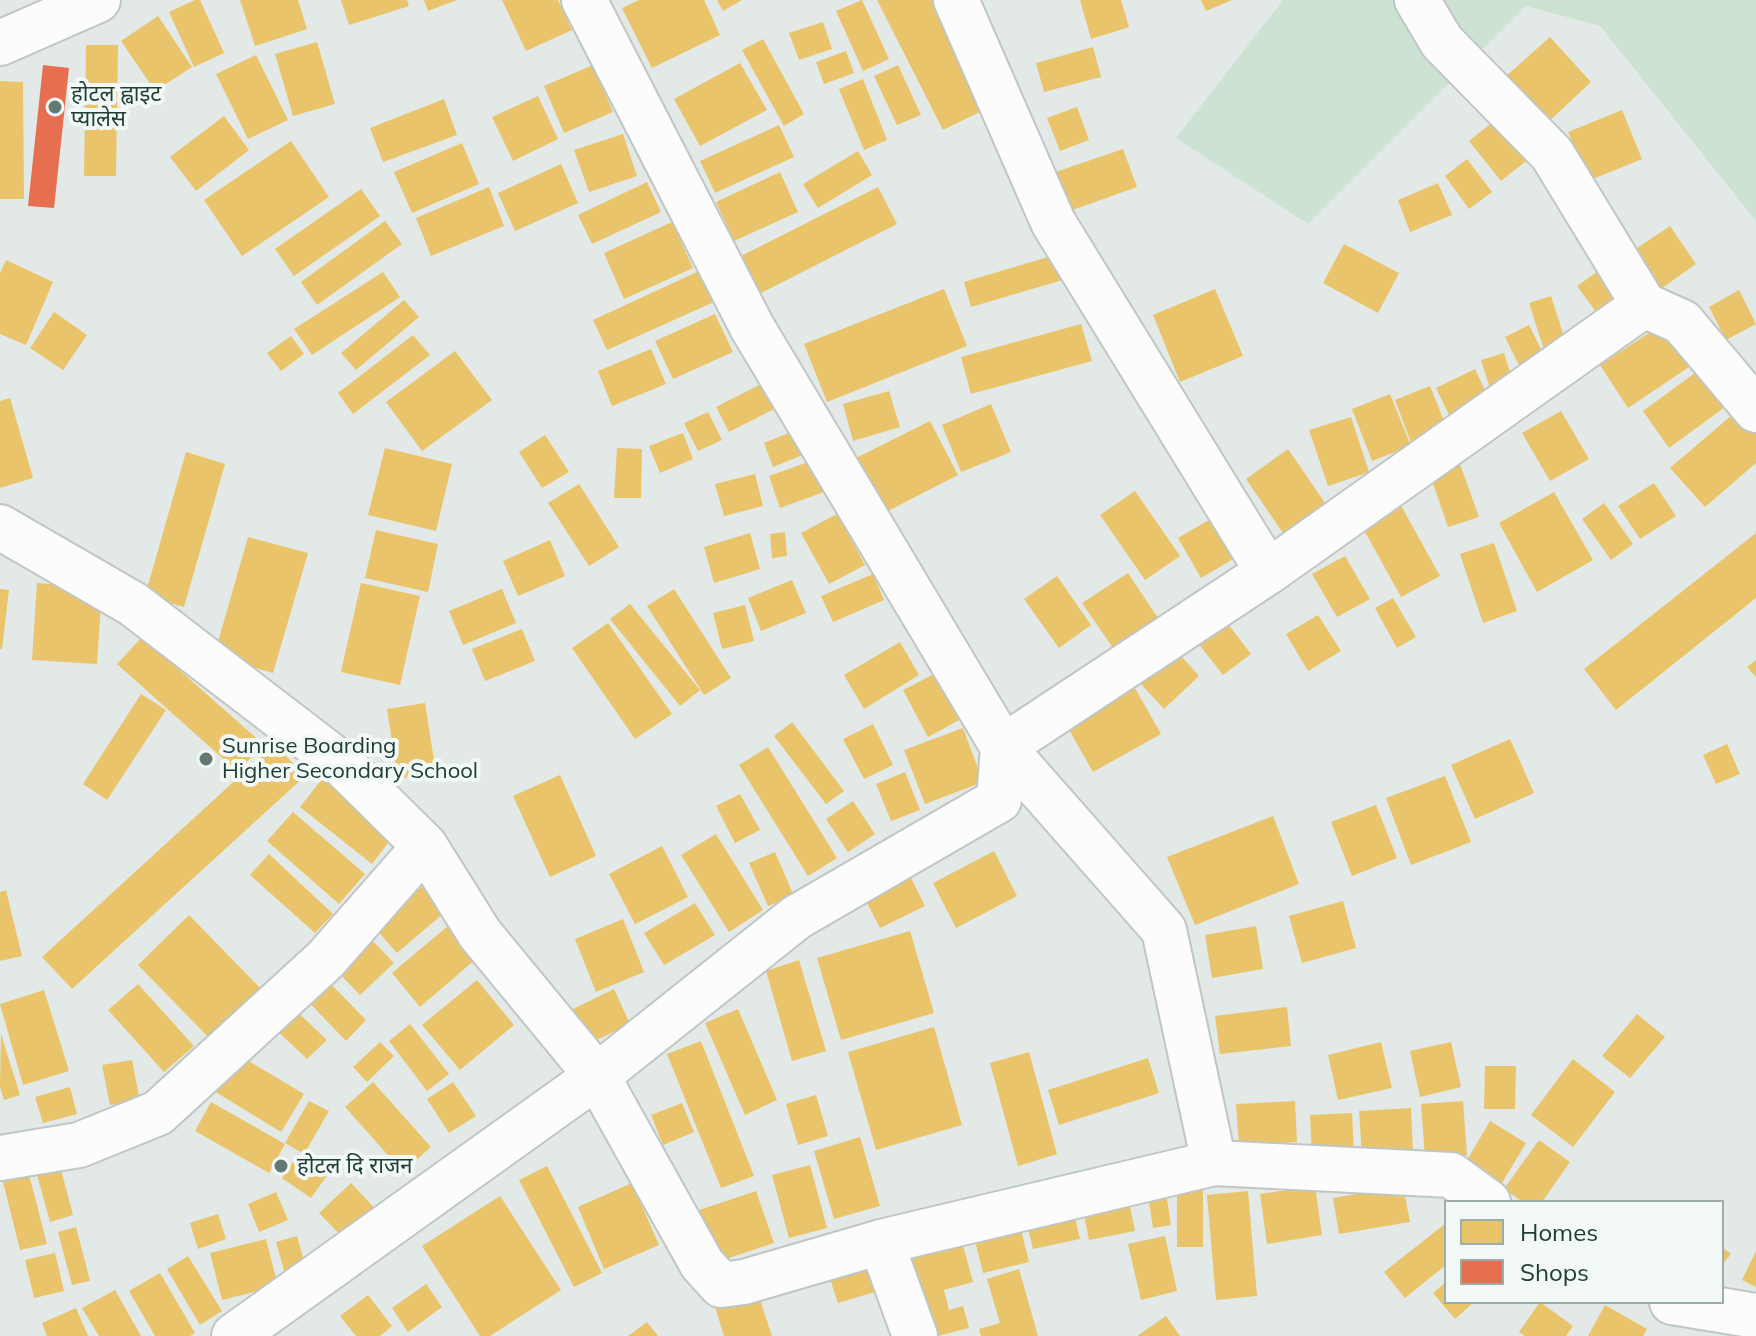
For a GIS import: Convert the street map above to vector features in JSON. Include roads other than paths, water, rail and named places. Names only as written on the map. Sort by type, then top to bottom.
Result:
[{"type":"street","points":[[0,43],[98,0]]},
{"type":"street","points":[[584,0],[752,327],[1003,747],[1164,930],[1214,1163]]},
{"type":"street","points":[[956,0],[1053,222],[1268,572]]},
{"type":"street","points":[[1417,0],[1442,42],[1552,154],[1644,305],[1682,322],[1756,410]]},
{"type":"street","points":[[1003,747],[1268,572],[1644,305]]},
{"type":"street","points":[[0,527],[133,604],[344,766],[425,846],[480,934],[597,1076],[702,1264],[721,1285],[744,1282],[881,1242],[1214,1163],[1451,1175],[1485,1200]]},
{"type":"street","points":[[234,1336],[597,1076],[797,917],[999,800],[1003,747]]},
{"type":"street","points":[[0,1158],[79,1145],[158,1113],[326,959],[425,846]]},
{"type":"street","points":[[881,1242],[915,1336]]},
{"type":"street","points":[[1674,1315],[1756,1316]]},
{"type":"place","name":"होटल ह्वाइट प्यालेस","points":[[55,107]]},
{"type":"place","name":"Sunrise Boarding Higher Secondary School","points":[[206,759]]},
{"type":"place","name":"होटल दि राजन","points":[[281,1166]]}]
